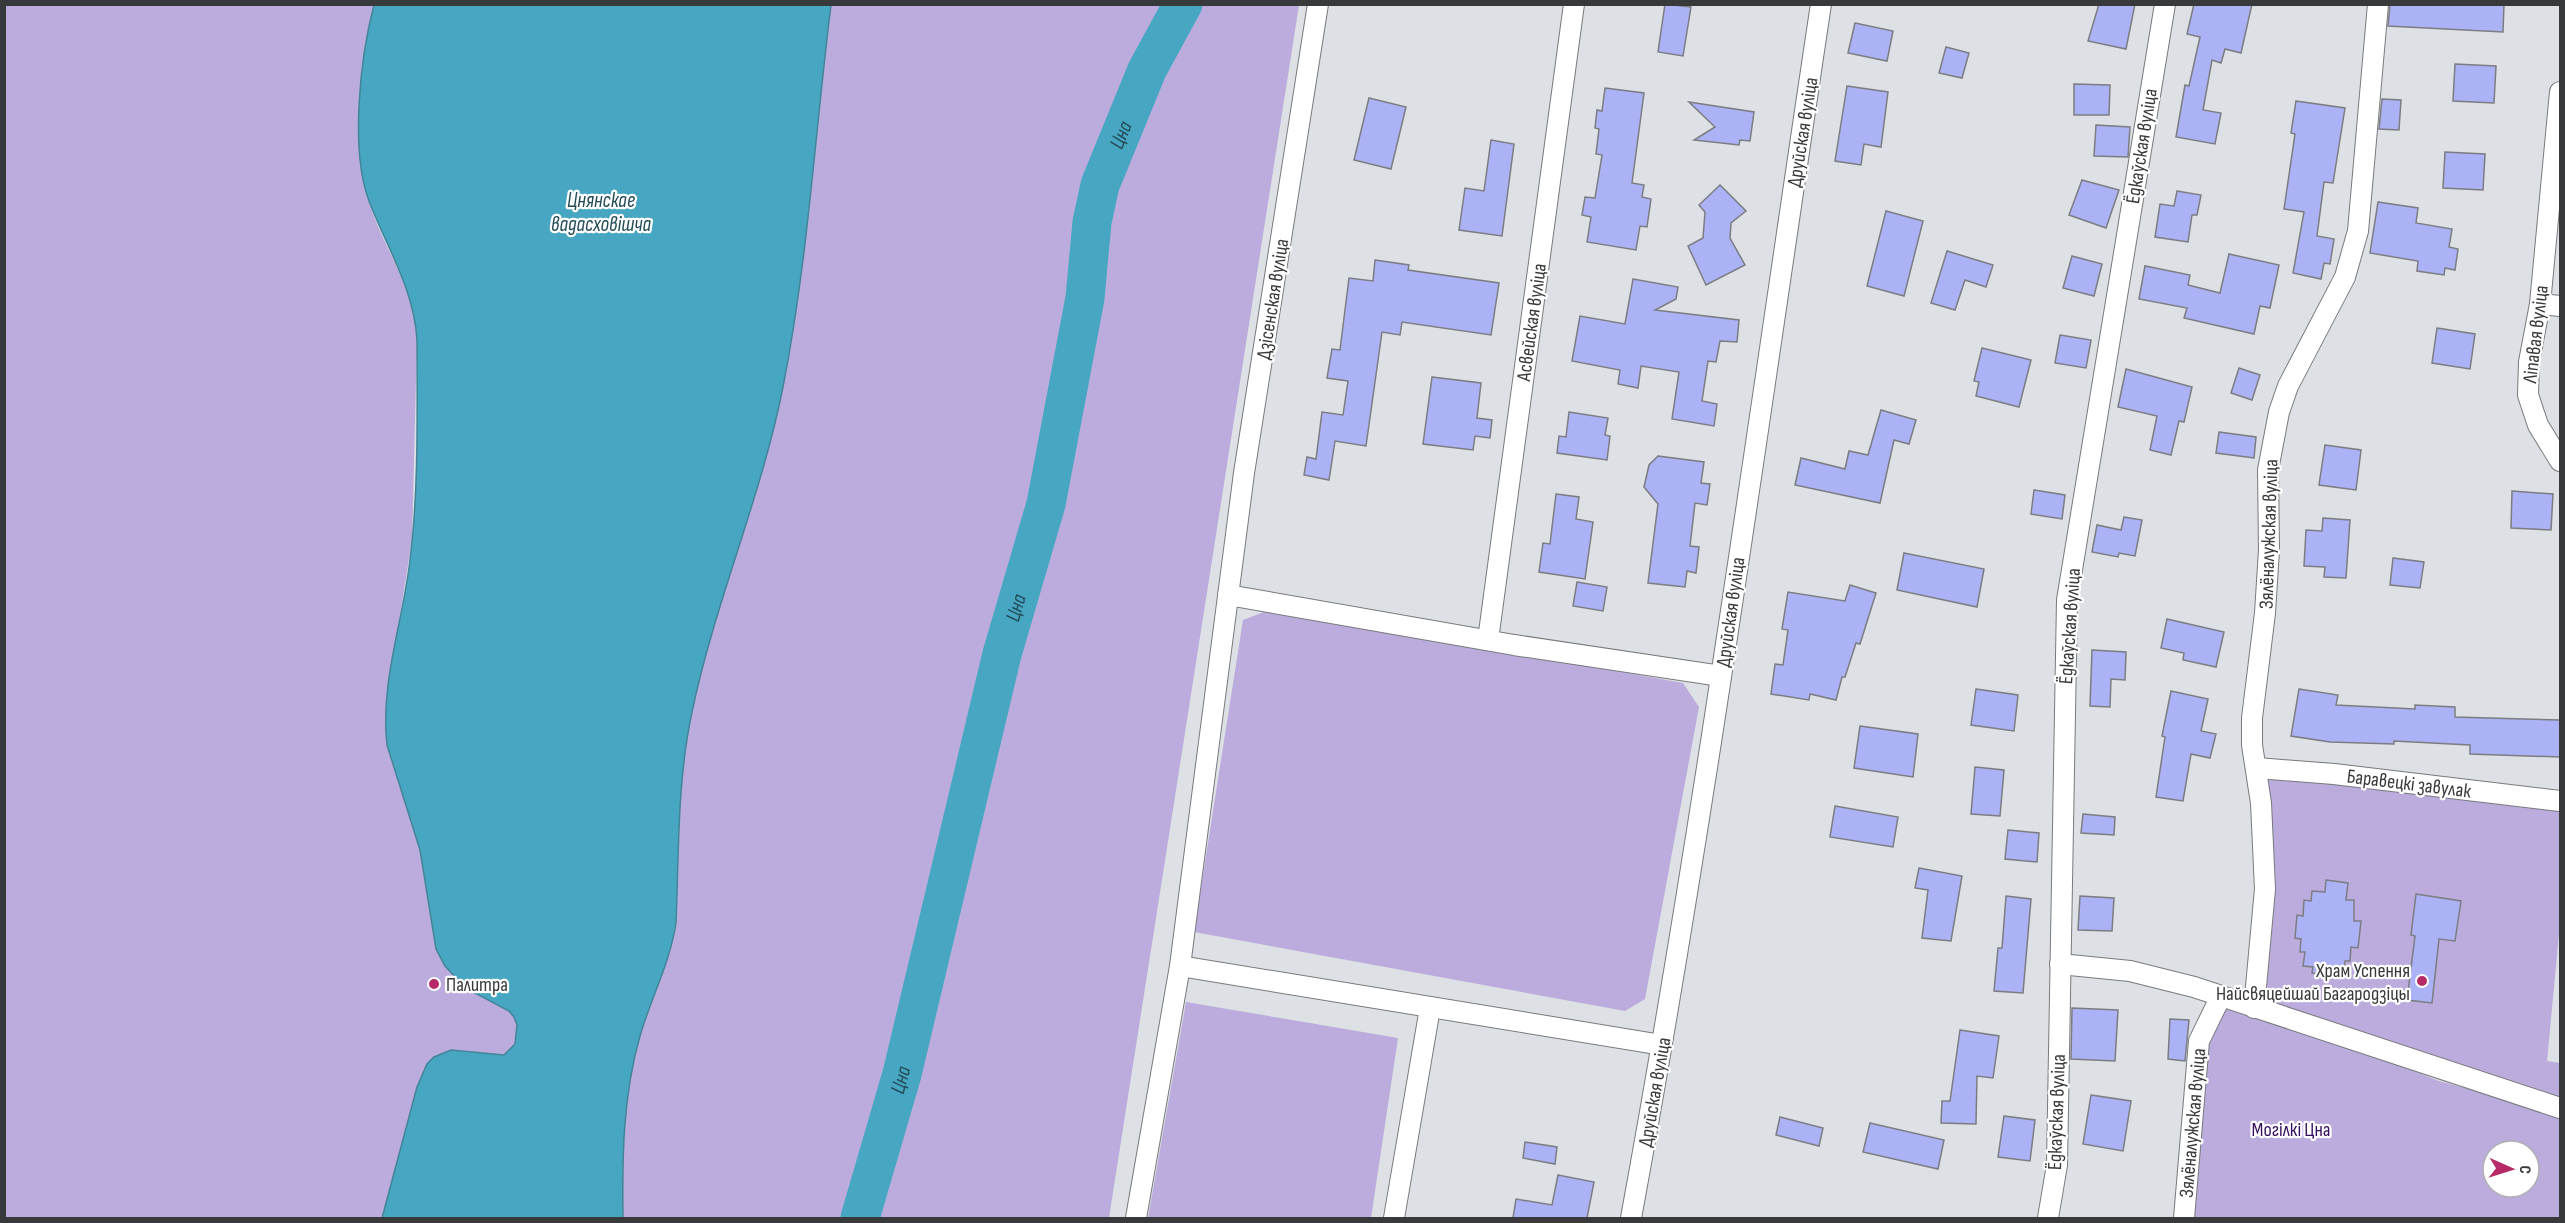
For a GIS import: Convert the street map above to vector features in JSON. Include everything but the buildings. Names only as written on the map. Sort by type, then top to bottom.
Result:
[{"type":"street","name":"Дзісенская вуліца","points":[[1137,1218],[1180,966],[1244,473],[1318,4]]},
{"type":"street","name":"Асвейская вуліца","points":[[1488,640],[1574,4]]},
{"type":"street","name":"Друйская вуліца","points":[[1631,1218],[1662,1045],[1721,676],[1821,4]]},
{"type":"street","name":"Ёдкаўская вуліца","points":[[2048,1218],[2056,1165],[2067,600],[2164,4]]},
{"type":"street","name":"Зялёналужская вуліца","points":[[2254,1008],[2265,889],[2262,803],[2252,745],[2252,718],[2265,613],[2269,550],[2268,470],[2272,439],[2288,386],[2345,277],[2358,231],[2378,4]]},
{"type":"street","name":"Ліпавая вуліца","points":[[2560,92],[2540,304],[2529,362],[2528,395],[2538,425],[2560,461]]},
{"type":"street","points":[[2540,304],[2560,306]]},
{"type":"street","points":[[1228,595],[1488,640],[1721,676]]},
{"type":"street","name":"Баравецкі завулак","points":[[2257,768],[2334,774],[2560,801]]},
{"type":"street","points":[[2060,964],[2130,971],[2221,996],[2560,1108]]},
{"type":"street","points":[[1180,966],[1662,1045]]},
{"type":"street","name":"Зялёналужская вуліца","points":[[2184,1218],[2199,1041],[2221,996]]},
{"type":"street","points":[[1394,1218],[1430,1008]]},
{"type":"green space","points":[[5,5],[375,5],[366,50],[361,102],[363,178],[374,217],[410,302],[417,340],[412,540],[386,703],[387,745],[420,850],[436,949],[471,991],[509,1011],[517,1025],[515,1044],[504,1055],[451,1050],[434,1057],[427,1064],[417,1087],[382,1218],[5,1218]]},
{"type":"green space","points":[[831,5],[1299,5],[1109,1218],[623,1218],[623,1150],[634,1058],[644,1022],[665,966],[676,923],[680,817],[687,738],[713,630],[763,469],[783,387],[799,292]]},
{"type":"green space","points":[[1272,609],[1683,683],[1699,707],[1645,999],[1625,1011],[1194,932],[1243,620]]},
{"type":"green space","name":"Могілкі Цна","points":[[2257,768],[2560,801],[2560,924],[2547,1061],[2560,1063],[2560,1108],[2267,1013],[2439,1081],[2560,1114],[2560,1218],[2184,1218],[2199,1041],[2221,996],[2254,1008]]},
{"type":"green space","points":[[1186,1002],[1398,1038],[1371,1218],[1148,1218]]},
{"type":"water","name":"Цнянскае вадасховішча","points":[[374,5],[831,5],[799,292],[783,387],[763,469],[713,630],[687,738],[679,817],[676,923],[665,966],[644,1022],[634,1058],[623,1150],[623,1218],[382,1218],[417,1087],[427,1064],[434,1057],[451,1050],[504,1055],[515,1044],[517,1025],[509,1011],[471,991],[457,979],[445,966],[436,949],[420,850],[387,745],[389,675],[407,583],[413,533],[417,450],[417,340],[411,303],[399,269],[369,201],[363,180],[359,104],[361,77]]},
{"type":"waterway","name":"Цна","points":[[860,1218],[902,1074],[1002,654],[1046,504],[1085,298],[1092,222],[1100,185],[1147,70],[1183,4]]},
{"type":"place","name":"Храм Успення Найсвяцейшай Багародзіцы","points":[[2422,981]]},
{"type":"place","name":"Палитра","points":[[434,984]]}]
